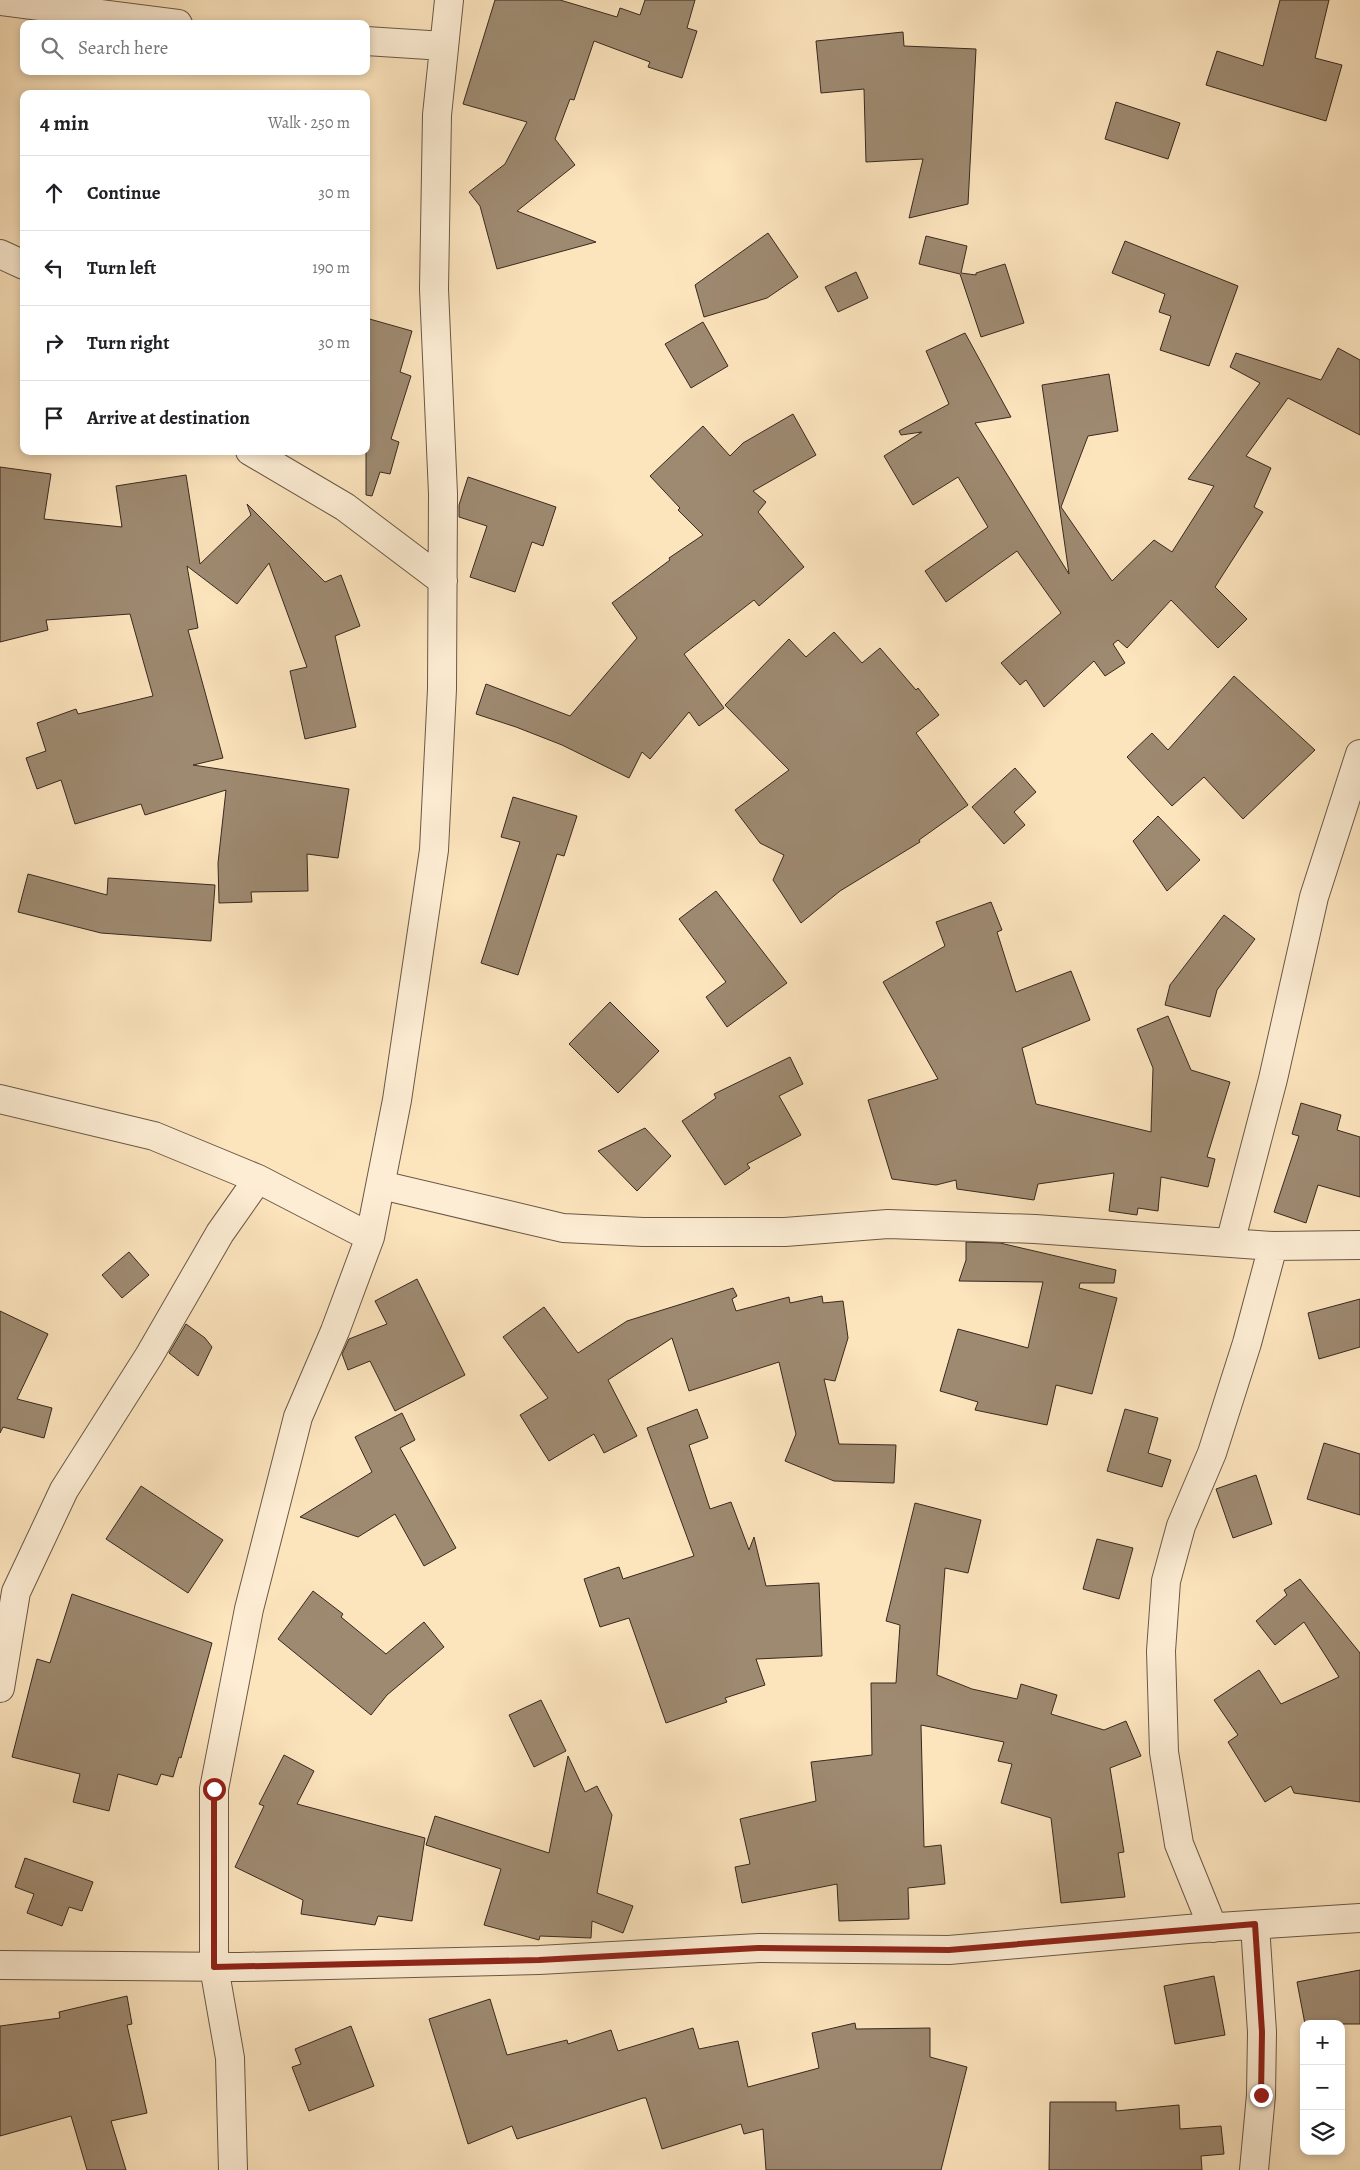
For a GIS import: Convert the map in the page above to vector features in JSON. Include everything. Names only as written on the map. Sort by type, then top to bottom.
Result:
[{"type":"street","points":[[233,2170],[230,2058],[214,1967],[214,1789],[250,1610],[298,1417],[370,1237],[397,1100],[434,850],[442,689],[443,581],[443,494],[434,289],[437,115],[449,0]]},
{"type":"street","points":[[0,2],[146,20]]},
{"type":"street","points":[[370,41],[444,46]]},
{"type":"street","points":[[0,254],[20,264]]},
{"type":"street","points":[[257,455],[345,508],[443,581]]},
{"type":"street","points":[[1230,1243],[1273,1079],[1314,896],[1360,754]]},
{"type":"street","points":[[0,1099],[154,1136],[258,1179],[370,1237]]},
{"type":"street","points":[[0,1688],[16,1592],[64,1490],[150,1356],[220,1233],[258,1179]]},
{"type":"street","points":[[381,1184],[563,1228],[643,1232],[785,1232],[888,1224],[1035,1229],[1273,1246],[1360,1245]]},
{"type":"street","points":[[1213,1928],[1179,1844],[1164,1752],[1161,1651],[1166,1581],[1181,1526],[1212,1453],[1247,1343],[1273,1246]]},
{"type":"street","points":[[0,1964],[214,1967],[539,1960],[758,1948],[949,1950],[1255,1924],[1360,1918]]},
{"type":"street","points":[[1254,2170],[1261,2095],[1262,2032],[1255,1924]]},
{"type":"building","points":[[495,0],[560,0],[617,17],[620,8],[640,15],[645,0],[695,0],[687,28],[697,31],[682,78],[648,67],[650,62],[594,41],[574,100],[570,99],[555,139],[575,165],[517,211],[596,242],[497,269],[480,206],[469,192],[505,164],[527,122],[463,104]]},
{"type":"building","points":[[1280,0],[1329,0],[1315,58],[1342,65],[1326,121],[1206,85],[1217,51],[1263,66]]},
{"type":"building","points":[[903,32],[904,46],[976,49],[968,204],[909,218],[923,159],[866,162],[864,89],[821,93],[816,41]]},
{"type":"building","points":[[1116,102],[1180,123],[1168,159],[1105,139]]},
{"type":"building","points":[[768,233],[798,277],[767,298],[704,317],[695,285]]},
{"type":"building","points":[[926,236],[967,246],[961,273],[976,275],[976,273],[1005,264],[1024,323],[981,337],[960,274],[919,264]]},
{"type":"building","points":[[1125,241],[1238,286],[1209,366],[1160,350],[1171,316],[1159,312],[1165,294],[1112,273]]},
{"type":"building","points":[[856,272],[868,298],[838,312],[825,287]]},
{"type":"building","points":[[370,319],[412,331],[400,372],[411,376],[391,439],[399,442],[390,474],[380,472],[372,496],[366,495],[366,455],[370,455]]},
{"type":"building","points":[[703,322],[728,366],[691,388],[665,344]]},
{"type":"building","points":[[965,333],[1011,417],[975,423],[1069,574],[1042,385],[1109,374],[1118,431],[1088,436],[1061,507],[1112,581],[1154,540],[1172,552],[1214,486],[1188,479],[1260,383],[1230,367],[1236,353],[1321,380],[1338,348],[1360,360],[1360,435],[1288,398],[1246,456],[1271,468],[1254,507],[1263,512],[1215,587],[1247,619],[1218,648],[1171,600],[1127,648],[1118,640],[1113,644],[1125,663],[1105,676],[1094,661],[1044,707],[1026,680],[1020,685],[1001,663],[1061,613],[1017,551],[946,602],[925,571],[988,527],[958,477],[913,505],[884,456],[922,432],[901,435],[899,431],[949,404],[926,351]]},
{"type":"building","points":[[793,414],[816,455],[753,491],[766,502],[758,512],[804,567],[759,606],[754,600],[684,654],[724,708],[699,726],[689,712],[650,759],[642,752],[629,778],[562,745],[476,714],[486,684],[570,716],[637,638],[612,603],[670,560],[669,558],[703,535],[678,510],[680,508],[650,476],[703,426],[730,456],[743,443]]},
{"type":"building","points":[[0,467],[51,474],[44,519],[122,527],[116,486],[186,475],[200,564],[251,515],[247,504],[325,582],[341,575],[360,626],[335,636],[356,727],[305,739],[290,671],[307,667],[269,563],[237,604],[187,566],[198,628],[188,630],[223,758],[193,765],[349,789],[338,858],[307,854],[308,891],[251,892],[252,902],[219,903],[218,863],[226,790],[145,815],[141,804],[75,824],[61,780],[37,789],[26,758],[46,751],[37,723],[76,709],[78,714],[153,696],[130,614],[46,620],[48,630],[0,642]]},
{"type":"building","points":[[468,477],[556,507],[543,546],[532,542],[515,592],[470,577],[487,526],[459,517],[459,505]]},
{"type":"building","points":[[834,632],[862,663],[880,648],[916,690],[918,688],[939,715],[916,733],[968,805],[919,840],[920,842],[840,891],[801,923],[773,880],[784,855],[760,843],[735,810],[789,770],[725,705],[789,639],[806,657]]},
{"type":"building","points":[[1234,676],[1315,750],[1243,819],[1204,777],[1172,806],[1127,757],[1152,733],[1168,750]]},
{"type":"building","points":[[1015,768],[1036,792],[1014,812],[1025,825],[1004,844],[972,807]]},
{"type":"building","points":[[513,797],[577,816],[564,856],[557,854],[518,975],[481,963],[520,842],[501,837]]},
{"type":"building","points":[[1158,816],[1200,860],[1167,891],[1133,841]]},
{"type":"building","points":[[28,874],[107,895],[108,878],[215,885],[211,941],[101,933],[18,912]]},
{"type":"building","points":[[716,891],[787,983],[727,1027],[706,997],[726,982],[679,919]]},
{"type":"building","points":[[991,902],[1002,930],[997,932],[1016,992],[1071,971],[1090,1020],[1022,1048],[1036,1104],[1151,1132],[1153,1068],[1137,1029],[1168,1016],[1191,1070],[1230,1082],[1207,1157],[1215,1159],[1208,1187],[1161,1177],[1158,1211],[1138,1208],[1137,1215],[1109,1211],[1114,1173],[1038,1184],[1034,1200],[957,1189],[956,1180],[936,1185],[892,1179],[868,1100],[938,1079],[883,982],[945,946],[936,922]]},
{"type":"building","points":[[1224,915],[1255,939],[1217,990],[1210,1017],[1165,1005],[1170,985]]},
{"type":"building","points":[[610,1002],[659,1051],[618,1093],[569,1044]]},
{"type":"building","points":[[790,1057],[803,1084],[779,1096],[801,1135],[747,1164],[750,1168],[725,1185],[682,1121],[716,1098],[714,1094]]},
{"type":"building","points":[[1301,1103],[1341,1115],[1337,1130],[1360,1137],[1360,1197],[1318,1185],[1306,1223],[1274,1212],[1299,1136],[1292,1134]]},
{"type":"building","points":[[645,1128],[671,1156],[637,1191],[598,1151]]},
{"type":"building","points":[[966,1242],[1000,1243],[1116,1270],[1114,1283],[1080,1283],[1079,1288],[1117,1298],[1092,1394],[1056,1385],[1047,1425],[975,1410],[978,1402],[940,1391],[958,1329],[1028,1348],[1043,1282],[959,1281],[966,1260]]},
{"type":"building","points":[[129,1252],[149,1275],[122,1298],[102,1275]]},
{"type":"building","points":[[417,1279],[465,1375],[395,1411],[370,1361],[348,1370],[342,1354],[349,1339],[387,1324],[375,1301]]},
{"type":"building","points":[[733,1288],[737,1296],[732,1299],[736,1311],[789,1297],[790,1303],[822,1296],[823,1303],[843,1301],[848,1338],[835,1381],[824,1379],[839,1444],[896,1445],[894,1483],[834,1481],[785,1461],[796,1434],[779,1362],[689,1391],[672,1338],[608,1380],[637,1436],[604,1453],[594,1434],[549,1461],[520,1415],[548,1398],[503,1337],[544,1307],[578,1353],[627,1321]]},
{"type":"building","points":[[1360,1299],[1360,1347],[1319,1359],[1308,1313]]},
{"type":"building","points":[[0,1311],[48,1334],[17,1399],[52,1408],[44,1438],[3,1427],[0,1433]]},
{"type":"building","points":[[186,1324],[205,1338],[212,1347],[198,1376],[169,1353]]},
{"type":"building","points":[[697,1409],[708,1438],[689,1445],[710,1509],[731,1502],[749,1550],[754,1537],[766,1586],[819,1583],[822,1656],[756,1659],[765,1685],[725,1698],[727,1702],[666,1723],[629,1618],[600,1627],[584,1579],[619,1567],[623,1579],[694,1556],[647,1428]]},
{"type":"building","points":[[1125,1409],[1158,1418],[1148,1453],[1171,1460],[1162,1487],[1107,1471]]},
{"type":"building","points":[[402,1413],[415,1440],[400,1448],[456,1548],[424,1566],[395,1514],[358,1537],[300,1517],[372,1472],[355,1437]]},
{"type":"building","points":[[1324,1443],[1360,1454],[1360,1515],[1307,1499]]},
{"type":"building","points":[[1256,1475],[1272,1524],[1233,1538],[1216,1489]]},
{"type":"building","points":[[141,1486],[223,1540],[188,1593],[106,1539]]},
{"type":"building","points":[[915,1503],[981,1520],[968,1573],[945,1568],[937,1675],[972,1689],[1017,1699],[1021,1684],[1057,1695],[1051,1714],[1104,1730],[1126,1721],[1141,1756],[1110,1768],[1124,1852],[1118,1853],[1125,1897],[1061,1903],[1051,1818],[1001,1803],[1012,1764],[998,1761],[1004,1742],[921,1725],[924,1847],[941,1845],[945,1884],[908,1888],[909,1919],[839,1921],[837,1884],[742,1903],[735,1867],[750,1864],[740,1819],[816,1801],[811,1762],[872,1755],[871,1683],[896,1683],[900,1625],[886,1621]]},
{"type":"building","points":[[1097,1539],[1133,1548],[1119,1599],[1083,1589]]},
{"type":"building","points":[[1300,1579],[1360,1653],[1360,1802],[1294,1793],[1291,1786],[1265,1802],[1228,1742],[1238,1735],[1214,1700],[1259,1670],[1281,1704],[1339,1677],[1304,1622],[1275,1645],[1256,1621],[1287,1595],[1284,1590]]},
{"type":"building","points":[[313,1591],[343,1614],[341,1617],[386,1654],[424,1622],[444,1647],[387,1695],[371,1715],[278,1639]]},
{"type":"building","points":[[72,1594],[212,1643],[181,1758],[179,1757],[173,1777],[161,1774],[157,1785],[118,1774],[109,1811],[73,1802],[80,1774],[12,1757],[37,1659],[50,1663]]},
{"type":"building","points":[[541,1700],[566,1751],[534,1767],[509,1715]]},
{"type":"building","points":[[284,1755],[314,1771],[297,1804],[425,1838],[412,1921],[378,1916],[375,1925],[301,1914],[303,1900],[235,1867],[264,1806],[259,1804]]},
{"type":"building","points":[[568,1756],[585,1792],[597,1786],[612,1815],[597,1893],[633,1906],[623,1933],[592,1921],[591,1938],[540,1936],[539,1940],[484,1925],[501,1869],[426,1845],[435,1816],[549,1853]]},
{"type":"building","points":[[25,1858],[93,1882],[82,1911],[69,1907],[62,1926],[27,1913],[34,1894],[15,1887]]},
{"type":"building","points":[[1360,1970],[1360,2024],[1345,2024],[1345,2020],[1304,2020],[1297,1982]]},
{"type":"building","points":[[1214,1976],[1225,2035],[1175,2044],[1164,1986]]},
{"type":"building","points":[[127,1996],[132,2024],[127,2025],[147,2113],[111,2121],[126,2170],[87,2170],[71,2116],[0,2136],[0,2026],[60,2018],[59,2012]]},
{"type":"building","points":[[490,1999],[507,2055],[567,2040],[568,2044],[611,2030],[618,2051],[693,2028],[699,2049],[738,2041],[748,2087],[819,2068],[812,2033],[855,2023],[856,2029],[930,2028],[930,2057],[967,2067],[941,2170],[766,2170],[763,2129],[744,2134],[741,2124],[662,2149],[646,2098],[517,2139],[512,2126],[468,2144],[429,2019]]},
{"type":"building","points":[[351,2026],[374,2086],[309,2111],[292,2067],[301,2064],[295,2049]]},
{"type":"building","points":[[1050,2102],[1116,2102],[1116,2111],[1179,2105],[1180,2129],[1221,2126],[1224,2154],[1201,2156],[1202,2170],[1049,2170]]},
{"type":"route","points":[[214,1789],[214,1967],[539,1960],[758,1948],[949,1950],[1255,1924],[1262,2032],[1261,2095]]}]
